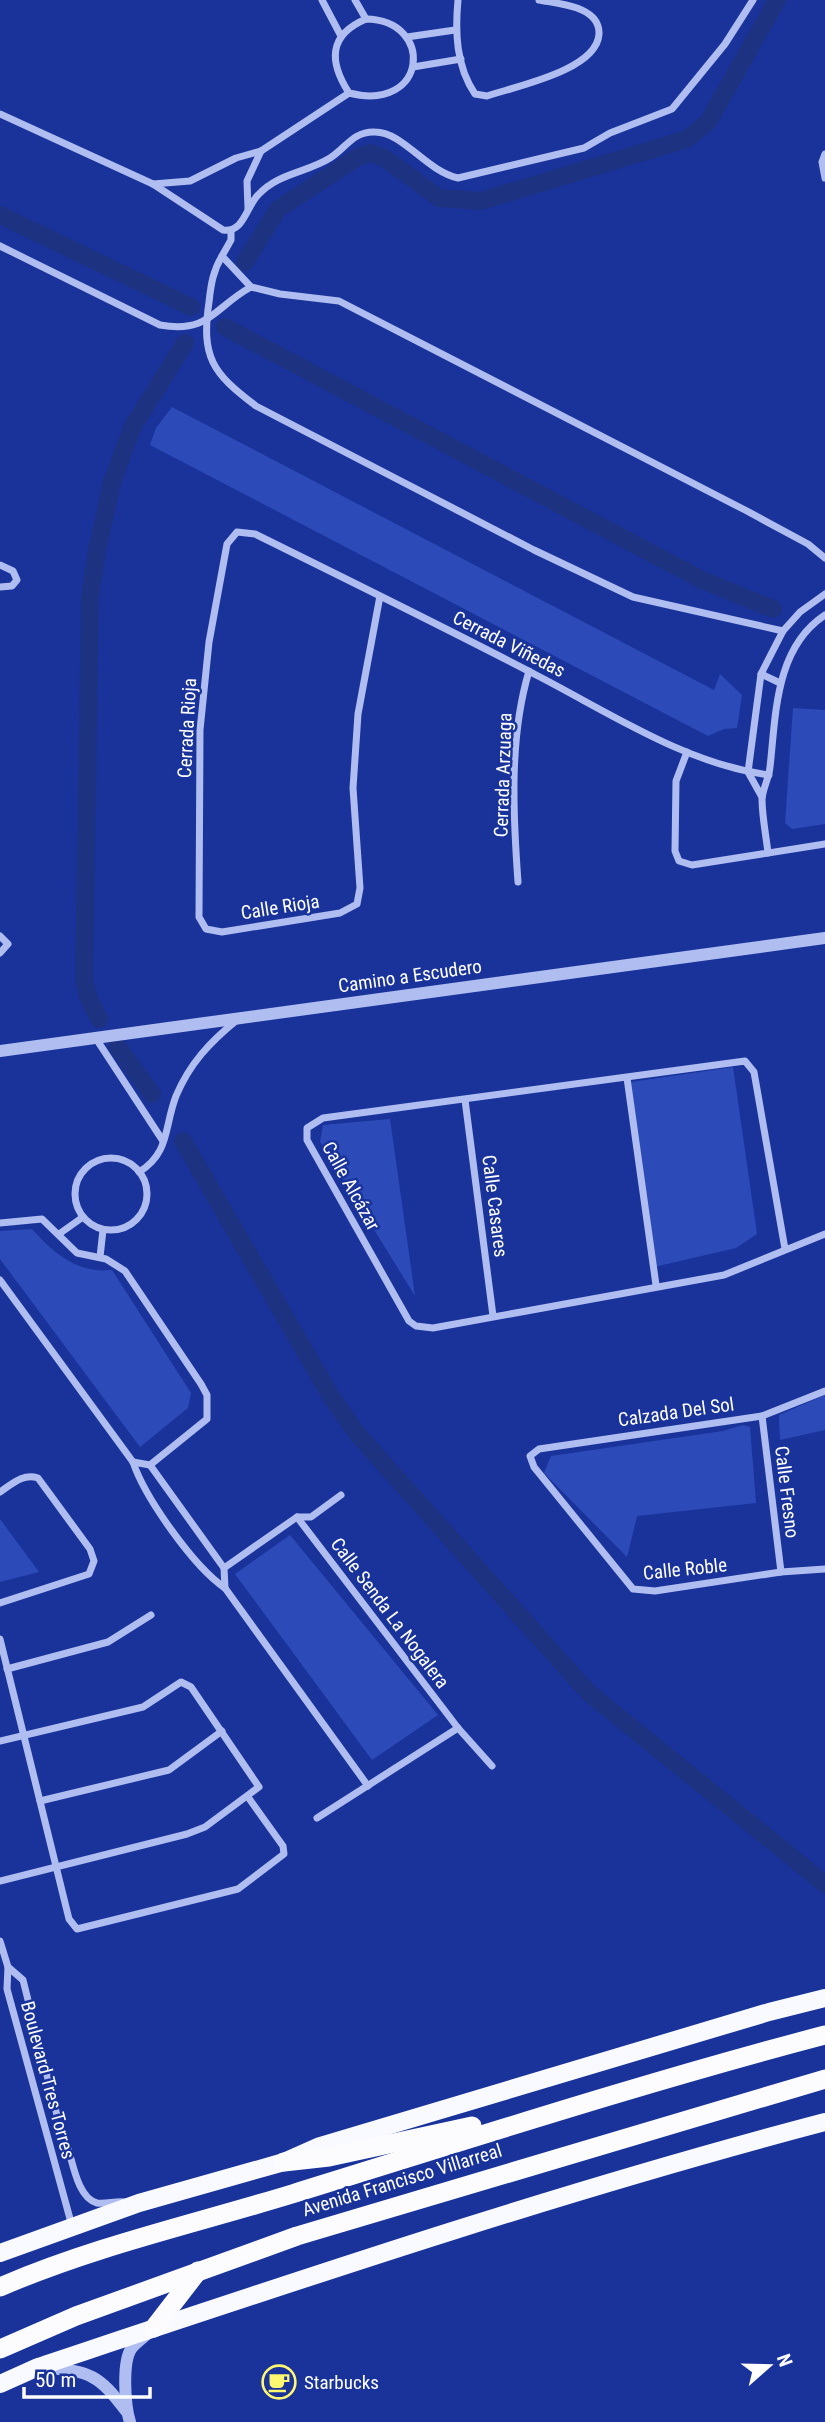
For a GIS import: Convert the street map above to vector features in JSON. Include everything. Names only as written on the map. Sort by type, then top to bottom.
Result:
[{"type":"highway","name":"Avenida Francisco Villarreal","points":[[0,2287],[86,2253],[150,2232],[288,2195],[539,2116],[825,2035]]},
{"type":"highway","name":"Avenida Francisco Villarreal","points":[[0,2349],[76,2316],[297,2236],[748,2099],[825,2079]]},
{"type":"highway","points":[[285,2162],[329,2157],[473,2126],[539,2116]]},
{"type":"highway","points":[[154,2328],[199,2270]]},
{"type":"main road","points":[[0,2253],[139,2203],[285,2162],[320,2146],[769,2012],[825,1998]]},
{"type":"main road","points":[[0,2384],[38,2367],[154,2328],[609,2182],[825,2122]]},
{"type":"street","points":[[322,0],[341,36]]},
{"type":"street","points":[[355,0],[366,19]]},
{"type":"street","points":[[458,0],[455,30],[468,83],[475,94],[487,96],[576,65],[590,56],[598,42],[599,28],[592,16],[579,9],[539,0]]},
{"type":"street","points":[[0,114],[152,184],[223,230],[231,231],[239,226],[248,209],[268,185],[330,158],[354,136],[361,134],[373,132],[392,136],[441,175],[458,178],[583,148],[610,133],[672,109],[725,44],[753,0]]},
{"type":"street","points":[[152,184],[190,181],[236,158],[261,151],[349,93],[381,98],[396,92],[407,81],[413,67],[413,51],[407,37],[396,26],[382,20],[366,19],[352,25],[341,36],[335,50],[335,66],[349,93]]},
{"type":"street","points":[[407,37],[455,30]]},
{"type":"street","points":[[413,67],[461,59]]},
{"type":"street","points":[[248,209],[247,181],[261,151]]},
{"type":"street","points":[[825,154],[822,162],[825,178]]},
{"type":"street","points":[[231,231],[231,240],[212,273],[206,323],[208,358],[225,383],[256,406],[534,550],[633,597],[783,631]]},
{"type":"street","points":[[0,246],[160,325],[173,327],[206,323],[226,303],[251,286]]},
{"type":"street","points":[[222,256],[251,286],[280,294],[340,301],[745,510],[808,544],[825,558]]},
{"type":"street","name":"Cerrada Viñedas","points":[[237,532],[255,534],[687,752],[748,772],[769,775]]},
{"type":"street","name":"Cerrada Rioja","points":[[206,929],[199,918],[200,730],[209,642],[222,569],[227,544],[237,532]]},
{"type":"street","points":[[0,565],[13,571],[17,580],[12,586],[0,587]]},
{"type":"street","points":[[768,853],[762,797],[748,772],[761,674],[783,631],[800,612],[825,594]]},
{"type":"street","name":"Calle Rioja","points":[[206,929],[222,932],[340,913],[357,904],[360,888],[354,788],[358,714],[380,596]]},
{"type":"street","points":[[762,797],[769,775],[780,682],[799,641],[812,624],[825,615]]},
{"type":"street","name":"Cerrada Arzuaga","points":[[518,882],[515,760],[523,693],[529,671]]},
{"type":"street","points":[[761,674],[780,682]]},
{"type":"street","points":[[687,752],[676,781],[675,850],[680,861],[692,865],[825,844]]},
{"type":"street","points":[[0,936],[8,944],[0,953]]},
{"type":"street","name":"Camino a Escudero","points":[[0,1051],[825,938]]},
{"type":"street","points":[[139,1172],[159,1157],[176,1098],[190,1068],[208,1043],[237,1020]]},
{"type":"street","points":[[95,1037],[163,1141]]},
{"type":"street","name":"Calle Alcázar","points":[[785,1249],[754,1072],[750,1065],[739,1060],[627,1078],[323,1118],[307,1128],[307,1140],[409,1321],[416,1326],[433,1328],[724,1275],[825,1234]]},
{"type":"street","points":[[627,1078],[656,1286]]},
{"type":"street","name":"Calle Casares","points":[[466,1100],[493,1316]]},
{"type":"street","points":[[118,1159],[139,1172],[147,1196],[144,1208],[128,1226],[103,1230],[83,1217],[75,1194],[84,1171],[94,1163],[118,1159]]},
{"type":"street","points":[[59,1234],[83,1217]]},
{"type":"street","points":[[0,1223],[42,1219],[77,1253],[100,1257],[115,1264],[132,1278],[207,1395],[209,1409],[202,1426],[150,1465]]},
{"type":"street","points":[[100,1257],[103,1230]]},
{"type":"street","points":[[0,1280],[133,1462],[140,1483],[206,1576],[225,1588],[368,1786]]},
{"type":"street","name":"Calzada Del Sol","points":[[530,1456],[538,1449],[762,1416],[825,1391]]},
{"type":"street","name":"Calle Fresno","points":[[762,1416],[781,1572]]},
{"type":"street","name":"Calle Roble","points":[[530,1456],[534,1467],[633,1589],[655,1591],[781,1572],[825,1569]]},
{"type":"street","points":[[133,1462],[150,1465],[224,1568],[225,1588]]},
{"type":"street","points":[[0,1492],[19,1479],[29,1476],[38,1478],[90,1549],[94,1561],[89,1574],[0,1603]]},
{"type":"street","points":[[224,1568],[297,1517],[311,1517],[341,1495]]},
{"type":"street","name":"Calle Senda La Nogalera","points":[[297,1517],[458,1728],[492,1766]]},
{"type":"street","points":[[7,1669],[108,1642],[151,1615]]},
{"type":"street","points":[[0,1639],[69,1919],[77,1929],[238,1889],[284,1854],[283,1846],[248,1797]]},
{"type":"street","points":[[0,1741],[143,1707],[181,1682],[191,1688],[257,1780],[259,1787],[194,1832],[0,1881]]},
{"type":"street","points":[[317,1818],[458,1728]]},
{"type":"street","points":[[40,1801],[169,1770],[222,1731]]},
{"type":"street","name":"Boulevard Tres Torres","points":[[0,1941],[8,1968],[7,1989],[72,2226]]},
{"type":"street","points":[[8,1968],[23,1980],[60,2127],[68,2139],[79,2188],[86,2196],[99,2203],[139,2203]]},
{"type":"street","points":[[46,2130],[60,2127]]},
{"type":"street","points":[[128,2417],[126,2376],[130,2350],[154,2328]]},
{"type":"street","points":[[38,2367],[90,2374],[103,2382],[128,2417]]},
{"type":"shaded area","points":[[172,407],[714,690],[720,674],[742,695],[737,728],[724,729],[708,736],[150,445],[156,428]]},
{"type":"shaded area","points":[[793,708],[825,710],[825,824],[792,829],[785,823]]},
{"type":"shaded area","points":[[733,1067],[757,1234],[736,1248],[654,1267],[631,1082]]},
{"type":"shaded area","points":[[390,1119],[415,1296],[320,1142],[323,1125]]},
{"type":"shaded area","points":[[32,1229],[67,1260],[88,1269],[112,1270],[191,1393],[188,1408],[140,1447],[0,1259],[0,1231]]},
{"type":"shaded area","points":[[825,1395],[825,1430],[780,1440],[779,1415]]},
{"type":"shaded area","points":[[743,1425],[750,1427],[756,1503],[637,1516],[627,1557],[544,1473],[551,1456],[723,1431]]},
{"type":"shaded area","points":[[0,1519],[39,1572],[0,1582]]},
{"type":"shaded area","points":[[290,1535],[438,1715],[372,1760],[235,1574]]},
{"type":"waterway","points":[[245,262],[278,209],[358,157],[371,153],[386,159],[439,198],[481,201],[687,139],[708,122],[777,0]]},
{"type":"waterway","points":[[0,215],[191,307]]},
{"type":"waterway","points":[[225,327],[702,580],[773,609]]},
{"type":"waterway","points":[[99,1019],[88,997],[84,979],[90,597],[112,482],[132,428],[185,343]]},
{"type":"waterway","points":[[117,1046],[152,1094]]},
{"type":"waterway","points":[[183,1141],[332,1398],[359,1436],[589,1693],[825,1884]]},
{"type":"place","name":"Starbucks","points":[[279,2382]]}]
